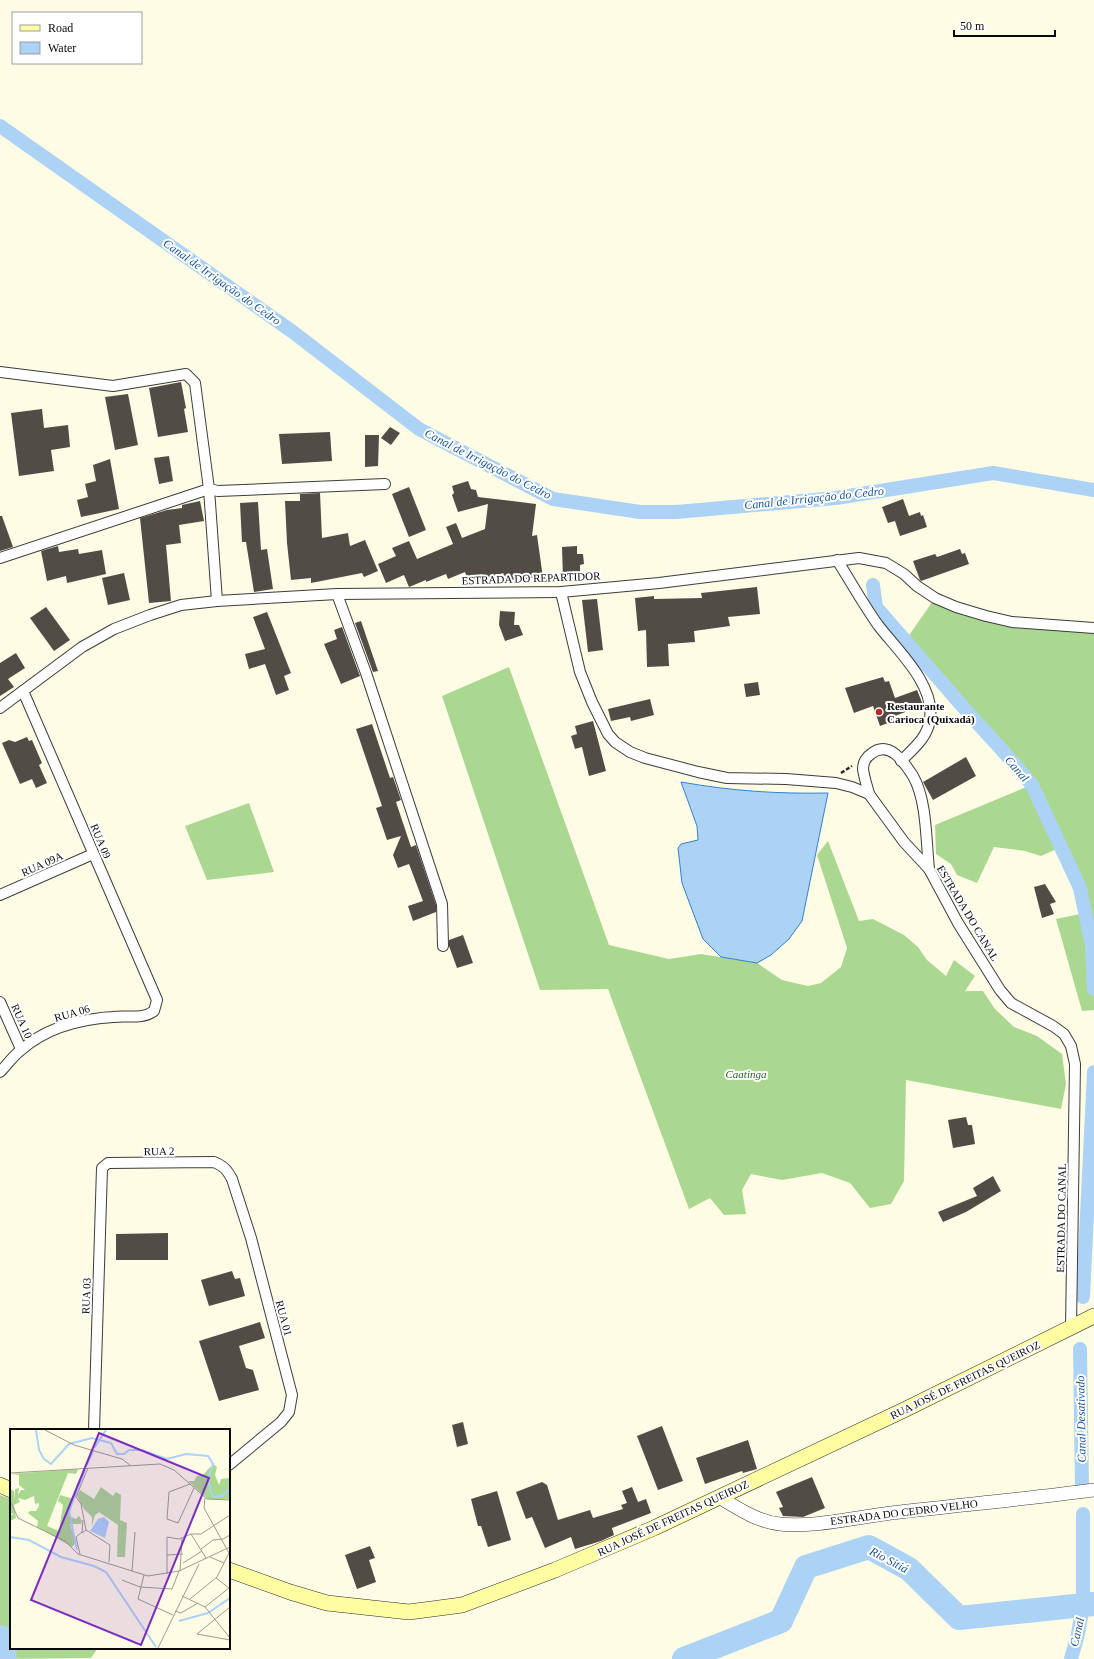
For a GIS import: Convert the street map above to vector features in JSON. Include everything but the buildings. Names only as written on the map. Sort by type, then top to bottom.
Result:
[{"type":"main road","name":"RUA JOSÉ DE FREITAS QUEIROZ","points":[[230,1570],[290,1592],[327,1603],[409,1612],[462,1605],[556,1570],[654,1528],[904,1410],[1094,1316]]},
{"type":"main road","points":[[0,1486],[10,1490]]},
{"type":"street","points":[[0,372],[113,386],[186,374],[195,383],[209,489],[217,601]]},
{"type":"street","points":[[0,558],[209,489],[218,491],[385,484]]},
{"type":"street","name":"ESTRADA DO REPARTIDOR","points":[[0,708],[82,647],[114,629],[150,614],[181,605],[217,601],[337,594],[561,592],[659,584],[859,558],[886,563],[904,574],[917,586],[935,598],[956,607],[998,620],[1094,628]]},
{"type":"street","points":[[837,560],[878,625],[904,656],[919,678],[928,698],[930,718],[926,733],[921,741],[901,761]]},
{"type":"street","name":"ESTRADA DO CANAL","points":[[561,592],[580,672],[592,702],[608,734],[615,742],[630,752],[645,758],[727,778],[786,779],[836,783],[852,786],[869,794],[904,842],[929,869],[958,923],[1000,990],[1011,1003],[1053,1026],[1064,1034],[1071,1046],[1075,1064],[1071,1328]]},
{"type":"street","points":[[337,594],[366,673],[442,904],[443,946]]},
{"type":"street","name":"RUA 09","points":[[23,691],[157,1000]]},
{"type":"street","points":[[869,794],[863,769],[865,760],[870,754],[877,750],[884,748],[890,750],[901,761],[913,777],[923,801],[929,869]]},
{"type":"street","name":"RUA 09A","points":[[0,895],[93,854]]},
{"type":"street","name":"RUA 06","points":[[0,1072],[21,1049],[65,1025],[89,1018],[117,1016],[143,1017],[154,1011],[157,1000]]},
{"type":"street","name":"RUA 10","points":[[0,1002],[21,1049]]},
{"type":"street","name":"RUA 2","points":[[105,1164],[214,1162]]},
{"type":"street","name":"RUA 01","points":[[214,1162],[228,1170],[232,1179],[251,1238],[292,1395],[289,1412],[281,1422],[230,1464]]},
{"type":"street","name":"RUA 03","points":[[94,1429],[102,1174],[105,1164]]},
{"type":"street","name":"ESTRADA DO CEDRO VELHO","points":[[719,1497],[763,1520],[780,1524],[792,1524],[839,1520],[954,1505],[1094,1490]]},
{"type":"green space","points":[[935,598],[1012,622],[1094,628],[1094,1010],[1082,1011],[1056,919],[1085,913],[1080,888],[1061,847],[1041,856],[1025,851],[994,847],[977,883],[957,875],[951,864],[936,854],[935,825],[1031,785],[1003,751],[905,641]]},
{"type":"green space","name":"Caatinga","points":[[509,667],[609,945],[669,959],[701,954],[757,963],[782,980],[808,986],[821,983],[841,967],[847,948],[817,855],[828,841],[859,921],[873,919],[904,935],[918,947],[927,960],[946,976],[954,960],[975,976],[965,991],[983,991],[995,1009],[1014,1027],[1037,1036],[1062,1054],[1066,1084],[1061,1109],[906,1080],[904,1181],[891,1204],[870,1208],[850,1183],[822,1173],[782,1180],[751,1174],[742,1190],[746,1214],[724,1215],[710,1198],[689,1209],[608,989],[540,990],[442,696]]},
{"type":"green space","points":[[249,803],[274,872],[207,880],[185,826]]},
{"type":"green space","points":[[0,1495],[10,1499],[10,1649],[97,1649],[91,1658],[0,1659]]},
{"type":"water","points":[[681,782],[718,788],[754,791],[828,793],[802,921],[789,939],[771,955],[757,963],[721,957],[703,939],[682,883],[678,848],[681,844],[698,840],[697,826]]},
{"type":"waterway","name":"Canal de Irrigação do Cedro","points":[[0,126],[293,332],[419,429],[553,499],[640,512],[676,512],[836,498],[993,473],[1094,490]]},
{"type":"waterway","name":"Canal","points":[[873,585],[876,607],[1032,785],[1080,888],[1092,946],[1094,989]]},
{"type":"waterway","name":"Canal","points":[[1083,1297],[1094,1072]]},
{"type":"waterway","name":"Canal Desativado","points":[[1080,1349],[1082,1488]]},
{"type":"waterway","points":[[1071,1659],[1078,1634],[1083,1605],[1083,1514]]},
{"type":"waterway","name":"Rio Sitiá","points":[[684,1659],[781,1621],[806,1567],[869,1547],[909,1569],[959,1618],[1094,1604]]},
{"type":"waterway","name":"Rio Sitiá","points":[[0,1637],[5,1650],[4,1659]]},
{"type":"place","name":"Restaurante Carioca (Quixadá)","points":[[879,712]]}]
